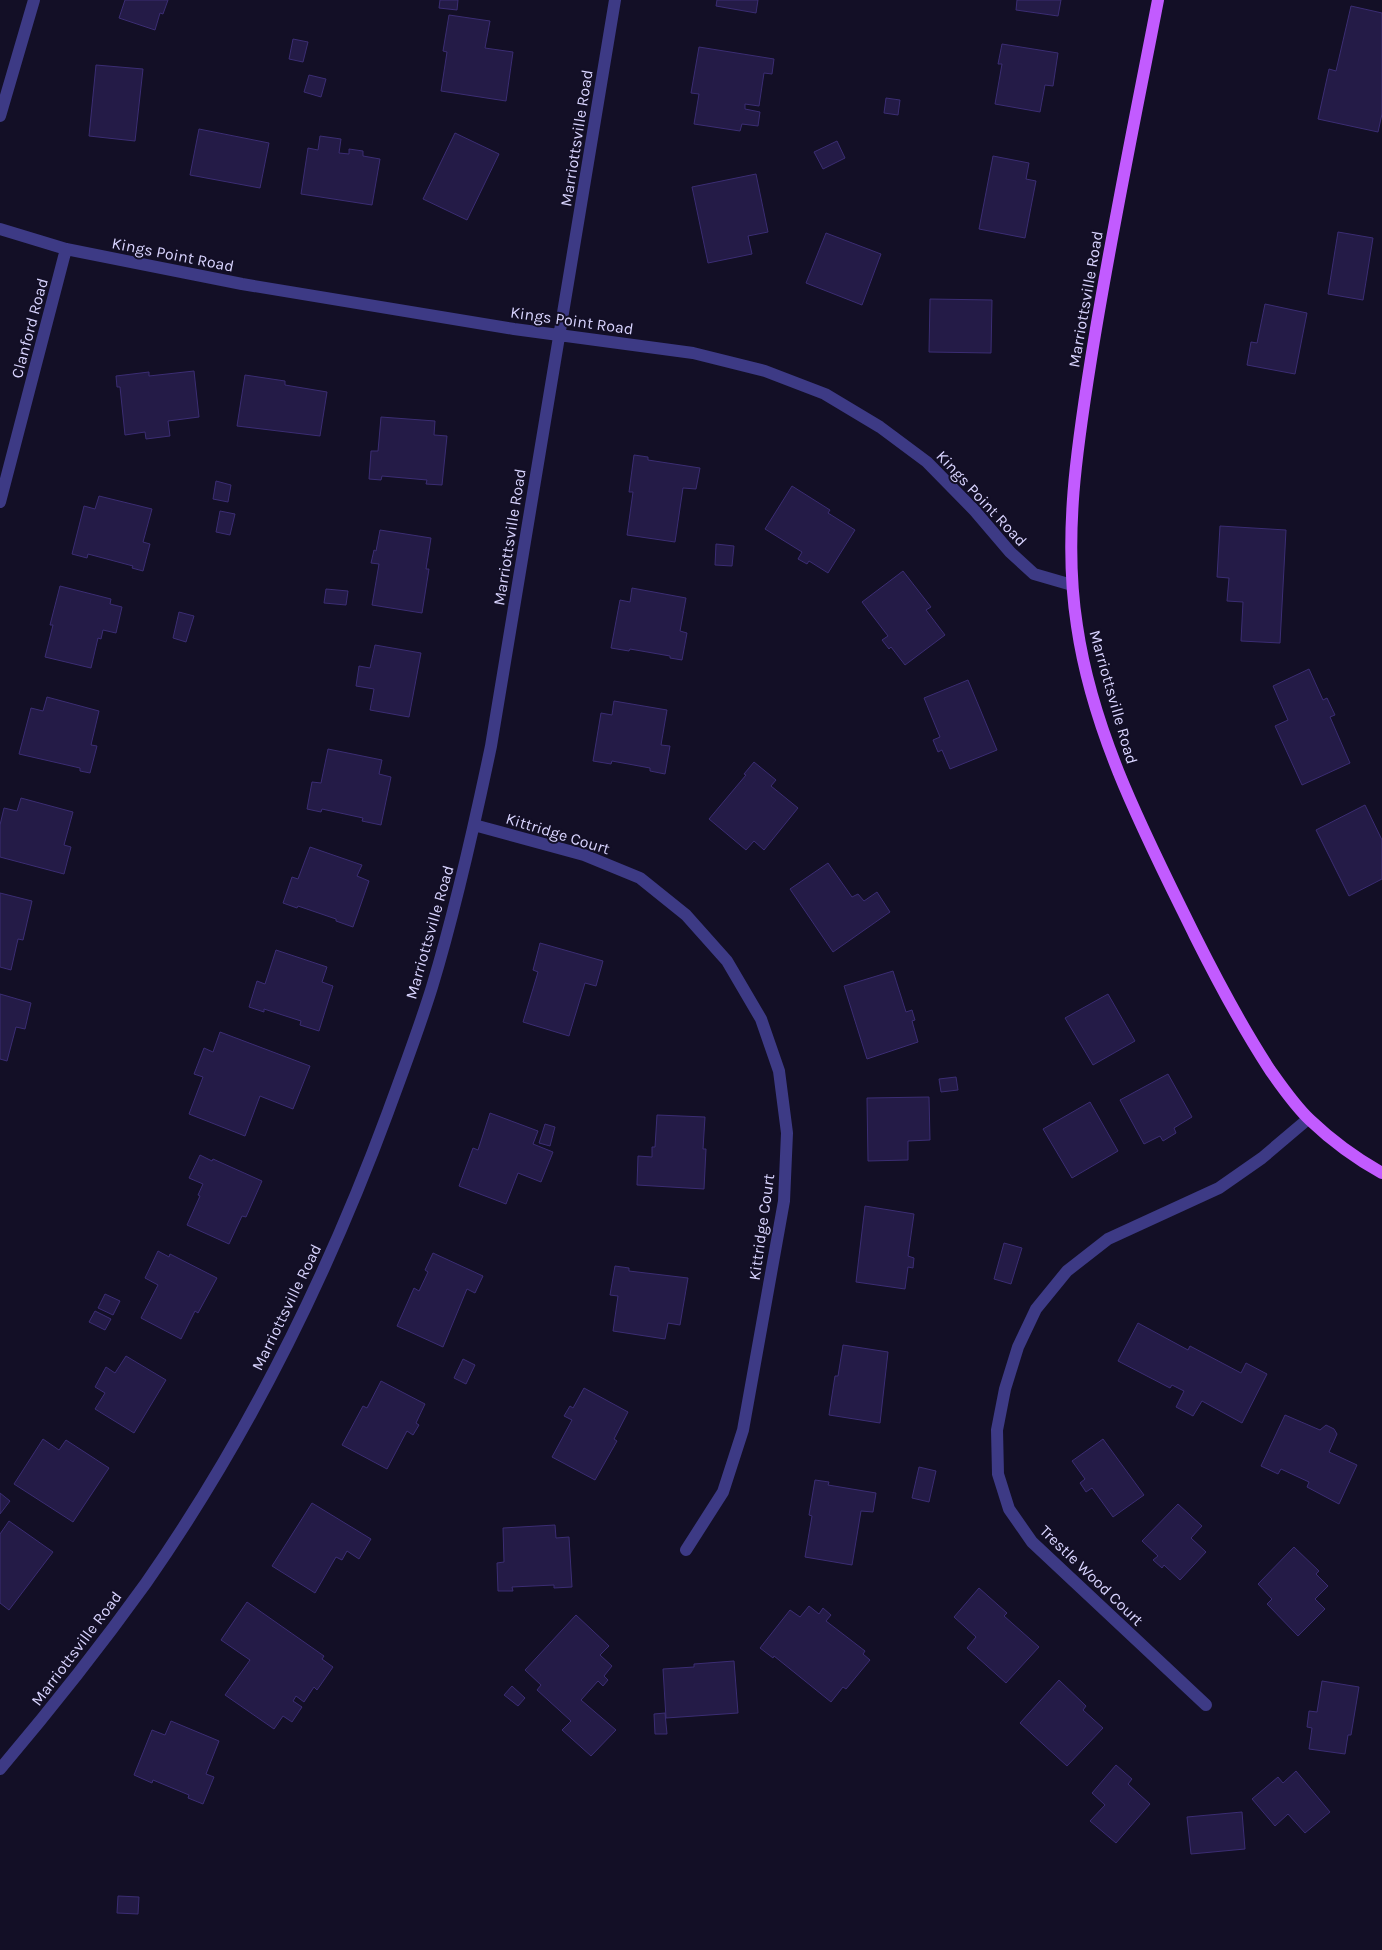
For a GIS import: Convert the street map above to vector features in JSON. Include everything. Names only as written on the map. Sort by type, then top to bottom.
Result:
[{"type":"main road","name":"Marriottsville Road","points":[[1158,0],[1098,318],[1078,449],[1071,540],[1072,584],[1077,628],[1088,678],[1118,769],[1136,811],[1225,996],[1255,1047],[1308,1119],[1340,1145],[1382,1173]]},
{"type":"street","points":[[0,116],[34,0]]},
{"type":"street","name":"Marriottsville Road","points":[[0,1769],[89,1660],[147,1581],[229,1451],[278,1364],[334,1246],[370,1159],[408,1058],[432,988],[454,908],[491,746],[615,0]]},
{"type":"street","name":"Kings Point Road","points":[[0,229],[66,249],[242,284],[559,335],[693,354],[765,371],[825,394],[880,427],[927,462],[975,511],[1010,552],[1034,574],[1072,584]]},
{"type":"street","name":"Clanford Road","points":[[0,502],[66,249]]},
{"type":"street","name":"Kittridge Court","points":[[474,825],[584,855],[640,878],[686,915],[727,961],[761,1019],[779,1071],[787,1133],[784,1201],[743,1430],[723,1492],[686,1550]]},
{"type":"street","name":"Trestle Wood Court","points":[[1206,1705],[1032,1542],[1009,1508],[998,1474],[997,1430],[1005,1389],[1018,1347],[1036,1309],[1067,1271],[1108,1238],[1218,1188],[1262,1158],[1308,1119]]},
{"type":"building","points":[[125,0],[168,0],[163,14],[160,13],[155,30],[119,18]]},
{"type":"building","points":[[440,0],[458,0],[457,10],[439,8]]},
{"type":"building","points":[[717,0],[758,0],[756,13],[716,6]]},
{"type":"building","points":[[1017,0],[1061,0],[1058,16],[1016,10]]},
{"type":"building","points":[[1351,6],[1382,13],[1382,114],[1378,132],[1318,119],[1329,69],[1336,71]]},
{"type":"building","points":[[449,15],[490,21],[485,48],[513,52],[506,101],[441,91],[447,52],[443,51]]},
{"type":"building","points":[[293,39],[308,42],[303,62],[289,59]]},
{"type":"building","points":[[1002,44],[1058,53],[1053,86],[1045,85],[1040,112],[995,104],[1002,64],[998,64]]},
{"type":"building","points":[[699,47],[774,59],[772,74],[764,73],[759,106],[745,104],[745,109],[760,112],[758,126],[742,124],[740,131],[694,124],[699,94],[691,93]]},
{"type":"building","points":[[96,65],[143,69],[135,141],[89,136]]},
{"type":"building","points":[[309,75],[326,79],[321,97],[304,92]]},
{"type":"building","points":[[886,98],[900,100],[898,115],[884,113]]},
{"type":"building","points":[[199,129],[269,143],[260,188],[190,175]]},
{"type":"building","points":[[455,133],[499,154],[467,220],[423,199]]},
{"type":"building","points":[[320,136],[341,139],[339,153],[349,154],[349,149],[363,151],[363,156],[380,159],[372,205],[301,194],[308,148],[318,150]]},
{"type":"building","points":[[837,141],[845,158],[823,169],[814,152]]},
{"type":"building","points":[[993,156],[1029,163],[1026,179],[1036,181],[1025,238],[979,229]]},
{"type":"building","points":[[756,174],[768,232],[748,236],[752,254],[708,263],[692,187]]},
{"type":"building","points":[[1338,232],[1373,238],[1363,300],[1328,294]]},
{"type":"building","points":[[826,233],[881,254],[862,305],[806,283]]},
{"type":"building","points":[[930,299],[992,300],[991,353],[929,352]]},
{"type":"building","points":[[1265,304],[1307,313],[1295,374],[1247,365],[1251,342],[1257,343]]},
{"type":"building","points":[[194,371],[199,417],[168,421],[170,436],[146,439],[145,432],[125,435],[120,387],[117,387],[116,376],[149,372],[149,376]]},
{"type":"building","points":[[245,375],[285,381],[285,385],[327,392],[320,436],[237,426]]},
{"type":"building","points":[[381,417],[435,421],[434,435],[447,436],[442,485],[426,484],[427,480],[382,476],[381,480],[369,479],[371,451],[378,451]]},
{"type":"building","points":[[634,455],[648,457],[648,460],[700,468],[696,489],[683,488],[675,542],[627,535],[633,492],[629,492]]},
{"type":"building","points":[[216,481],[231,485],[228,502],[213,499]]},
{"type":"building","points":[[792,486],[830,510],[828,513],[855,530],[828,573],[809,561],[807,564],[798,559],[802,552],[765,529]]},
{"type":"building","points":[[99,496],[152,509],[143,542],[150,544],[143,571],[132,568],[133,566],[88,554],[87,558],[72,554],[84,506],[95,509]]},
{"type":"building","points":[[220,511],[235,514],[230,535],[216,532]]},
{"type":"building","points":[[1220,526],[1286,530],[1280,643],[1241,641],[1243,602],[1227,601],[1229,578],[1217,577]]},
{"type":"building","points":[[380,530],[431,538],[426,569],[429,569],[422,613],[372,605],[379,564],[371,563],[374,550],[376,551]]},
{"type":"building","points":[[716,544],[734,546],[732,566],[715,565]]},
{"type":"building","points":[[903,571],[931,607],[926,610],[945,635],[905,665],[891,647],[889,649],[882,640],[888,636],[862,602]]},
{"type":"building","points":[[60,586],[111,599],[110,604],[122,607],[116,633],[103,630],[101,639],[98,638],[91,668],[45,657],[53,625],[50,625]]},
{"type":"building","points":[[632,588],[686,598],[680,631],[687,633],[682,660],[630,649],[629,651],[611,648],[620,600],[630,602]]},
{"type":"building","points":[[326,589],[348,591],[346,605],[324,603]]},
{"type":"building","points":[[179,612],[194,616],[186,642],[173,638]]},
{"type":"building","points":[[375,645],[421,653],[409,717],[370,710],[374,689],[356,686],[359,666],[370,668]]},
{"type":"building","points":[[1309,669],[1323,700],[1327,698],[1335,715],[1330,717],[1350,763],[1302,785],[1275,726],[1288,720],[1273,686]]},
{"type":"building","points":[[968,680],[997,750],[950,769],[942,750],[938,752],[933,740],[940,737],[924,698]]},
{"type":"building","points":[[47,697],[99,711],[91,745],[97,746],[90,773],[80,771],[80,768],[19,754],[31,708],[43,711]]},
{"type":"building","points":[[614,701],[667,710],[661,745],[670,746],[665,774],[650,771],[650,768],[612,761],[611,764],[593,761],[601,713],[612,715]]},
{"type":"building","points":[[328,749],[382,760],[379,774],[391,777],[381,825],[362,821],[363,818],[322,809],[321,812],[307,809],[312,782],[321,783]]},
{"type":"building","points":[[754,762],[776,780],[771,786],[798,808],[764,850],[754,841],[746,850],[709,819],[746,775],[744,774]]},
{"type":"building","points":[[21,798],[73,812],[64,845],[71,847],[64,874],[0,857],[0,825],[4,808],[17,811]]},
{"type":"building","points":[[1365,805],[1382,840],[1382,879],[1349,896],[1316,830]]},
{"type":"building","points":[[310,847],[362,865],[357,876],[369,881],[353,927],[336,921],[336,919],[283,903],[292,877],[298,879]]},
{"type":"building","points":[[828,863],[852,897],[858,894],[864,901],[877,892],[890,912],[833,952],[790,889]]},
{"type":"building","points":[[0,893],[32,901],[23,940],[18,939],[11,970],[0,967]]},
{"type":"building","points":[[540,943],[603,961],[596,986],[585,983],[569,1036],[523,1022],[538,972],[533,970]]},
{"type":"building","points":[[276,950],[327,967],[322,982],[333,986],[319,1031],[300,1025],[301,1021],[264,1009],[264,1012],[249,1007],[257,981],[265,984]]},
{"type":"building","points":[[893,971],[906,1012],[912,1010],[915,1020],[912,1021],[918,1042],[867,1059],[844,986]]},
{"type":"building","points":[[0,994],[31,1003],[25,1029],[16,1027],[7,1061],[0,1059]]},
{"type":"building","points":[[1108,994],[1135,1041],[1093,1065],[1065,1018]]},
{"type":"building","points":[[220,1032],[310,1066],[293,1109],[260,1096],[245,1136],[189,1114],[203,1077],[194,1074],[204,1048],[213,1052]]},
{"type":"building","points":[[1168,1074],[1192,1117],[1174,1128],[1176,1133],[1163,1141],[1160,1136],[1144,1144],[1120,1100]]},
{"type":"building","points":[[956,1077],[958,1090],[941,1092],[939,1079]]},
{"type":"building","points":[[929,1097],[930,1140],[908,1141],[908,1160],[868,1161],[867,1098]]},
{"type":"building","points":[[1090,1102],[1118,1151],[1072,1178],[1043,1129]]},
{"type":"building","points":[[490,1113],[538,1131],[533,1144],[553,1152],[541,1182],[518,1173],[506,1204],[459,1186],[473,1148],[478,1150]]},
{"type":"building","points":[[657,1115],[705,1117],[703,1149],[706,1149],[704,1189],[637,1185],[638,1156],[652,1157],[652,1147],[655,1147]]},
{"type":"building","points":[[545,1124],[555,1127],[550,1146],[539,1143]]},
{"type":"building","points":[[200,1155],[262,1181],[246,1217],[242,1216],[229,1244],[187,1225],[200,1196],[198,1195],[203,1184],[189,1178]]},
{"type":"building","points":[[865,1206],[914,1214],[908,1256],[914,1258],[913,1268],[908,1267],[905,1289],[856,1282]]},
{"type":"building","points":[[1004,1243],[1022,1248],[1011,1284],[994,1279]]},
{"type":"building","points":[[158,1251],[169,1257],[170,1254],[217,1278],[198,1313],[195,1311],[181,1339],[141,1318],[158,1285],[145,1278]]},
{"type":"building","points":[[433,1253],[483,1276],[475,1293],[467,1289],[443,1347],[397,1326],[414,1288],[419,1291],[428,1272],[425,1270]]},
{"type":"building","points":[[615,1266],[629,1268],[629,1271],[688,1278],[680,1325],[668,1323],[665,1339],[613,1331],[618,1296],[610,1295]]},
{"type":"building","points":[[105,1294],[120,1301],[113,1315],[98,1308]]},
{"type":"building","points":[[95,1311],[111,1319],[105,1330],[89,1322]]},
{"type":"building","points":[[1138,1323],[1188,1350],[1190,1346],[1241,1373],[1246,1363],[1267,1374],[1242,1423],[1202,1401],[1193,1416],[1176,1407],[1184,1391],[1172,1385],[1170,1388],[1118,1361]]},
{"type":"building","points":[[843,1345],[888,1352],[880,1423],[829,1415],[835,1376],[838,1376]]},
{"type":"building","points":[[126,1356],[166,1380],[134,1433],[95,1409],[105,1393],[95,1387],[106,1367],[115,1373]]},
{"type":"building","points":[[463,1359],[475,1365],[466,1384],[454,1378]]},
{"type":"building","points":[[381,1381],[425,1404],[416,1423],[419,1425],[413,1435],[407,1431],[387,1469],[342,1445],[363,1406],[367,1408]]},
{"type":"building","points":[[584,1388],[628,1412],[614,1439],[617,1441],[595,1480],[552,1457],[572,1420],[564,1416],[570,1406],[573,1408]]},
{"type":"building","points":[[1285,1415],[1320,1430],[1326,1425],[1334,1429],[1337,1434],[1329,1452],[1357,1465],[1339,1504],[1307,1487],[1309,1482],[1281,1469],[1278,1474],[1261,1466]]},
{"type":"building","points":[[43,1439],[59,1450],[66,1440],[109,1468],[73,1522],[14,1484]]},
{"type":"building","points":[[1103,1439],[1144,1495],[1113,1517],[1092,1488],[1086,1492],[1080,1483],[1085,1479],[1072,1461]]},
{"type":"building","points":[[919,1467],[936,1471],[929,1502],[912,1498]]},
{"type":"building","points":[[815,1480],[829,1482],[828,1485],[876,1493],[873,1512],[861,1511],[852,1565],[805,1557],[812,1516],[809,1515]]},
{"type":"building","points":[[0,1493],[10,1501],[0,1514]]},
{"type":"building","points":[[312,1503],[371,1539],[359,1559],[347,1551],[342,1560],[336,1557],[315,1593],[272,1566]]},
{"type":"building","points":[[1178,1504],[1202,1526],[1191,1538],[1206,1552],[1180,1580],[1164,1565],[1162,1568],[1153,1560],[1158,1556],[1142,1541]]},
{"type":"building","points":[[9,1521],[53,1552],[9,1610],[0,1603],[0,1534]]},
{"type":"building","points":[[555,1525],[556,1538],[569,1537],[572,1587],[554,1588],[554,1585],[512,1587],[513,1591],[498,1591],[497,1563],[504,1562],[503,1528]]},
{"type":"building","points":[[1294,1547],[1319,1571],[1316,1574],[1328,1586],[1315,1599],[1325,1609],[1298,1636],[1267,1604],[1272,1599],[1258,1584]]},
{"type":"building","points":[[979,1588],[1007,1613],[1004,1616],[1039,1647],[1006,1683],[967,1648],[976,1637],[954,1617]]},
{"type":"building","points":[[247,1602],[324,1656],[322,1659],[333,1667],[317,1690],[314,1687],[304,1702],[296,1696],[293,1701],[302,1707],[292,1722],[283,1716],[274,1729],[225,1695],[250,1660],[221,1640]]},
{"type":"building","points":[[809,1606],[819,1614],[823,1608],[831,1615],[826,1621],[865,1651],[863,1654],[870,1660],[846,1689],[843,1687],[831,1702],[774,1656],[773,1658],[760,1648],[790,1610],[800,1617]]},
{"type":"building","points":[[576,1615],[609,1646],[600,1655],[612,1666],[604,1676],[608,1680],[603,1686],[598,1681],[581,1700],[616,1730],[591,1756],[562,1730],[571,1721],[537,1690],[541,1685],[525,1670]]},
{"type":"building","points":[[734,1661],[738,1713],[666,1718],[663,1669]]},
{"type":"building","points":[[1059,1680],[1086,1706],[1083,1710],[1103,1728],[1067,1766],[1020,1723]]},
{"type":"building","points":[[1322,1681],[1359,1687],[1351,1735],[1348,1735],[1345,1754],[1309,1749],[1312,1728],[1307,1727],[1309,1711],[1317,1712]]},
{"type":"building","points":[[512,1686],[525,1698],[518,1706],[504,1695]]},
{"type":"building","points":[[665,1713],[667,1734],[655,1734],[654,1714]]},
{"type":"building","points":[[171,1721],[219,1741],[206,1774],[214,1777],[203,1804],[188,1798],[189,1795],[153,1780],[152,1783],[134,1775],[152,1730],[165,1735]]},
{"type":"building","points":[[1116,1765],[1132,1779],[1128,1784],[1150,1804],[1116,1843],[1090,1821],[1105,1805],[1092,1793]]},
{"type":"building","points":[[1296,1771],[1330,1812],[1305,1833],[1288,1814],[1275,1826],[1252,1799],[1278,1777],[1283,1783]]},
{"type":"building","points":[[1242,1812],[1245,1849],[1191,1854],[1187,1817]]},
{"type":"building","points":[[118,1896],[139,1897],[138,1914],[117,1913]]}]
